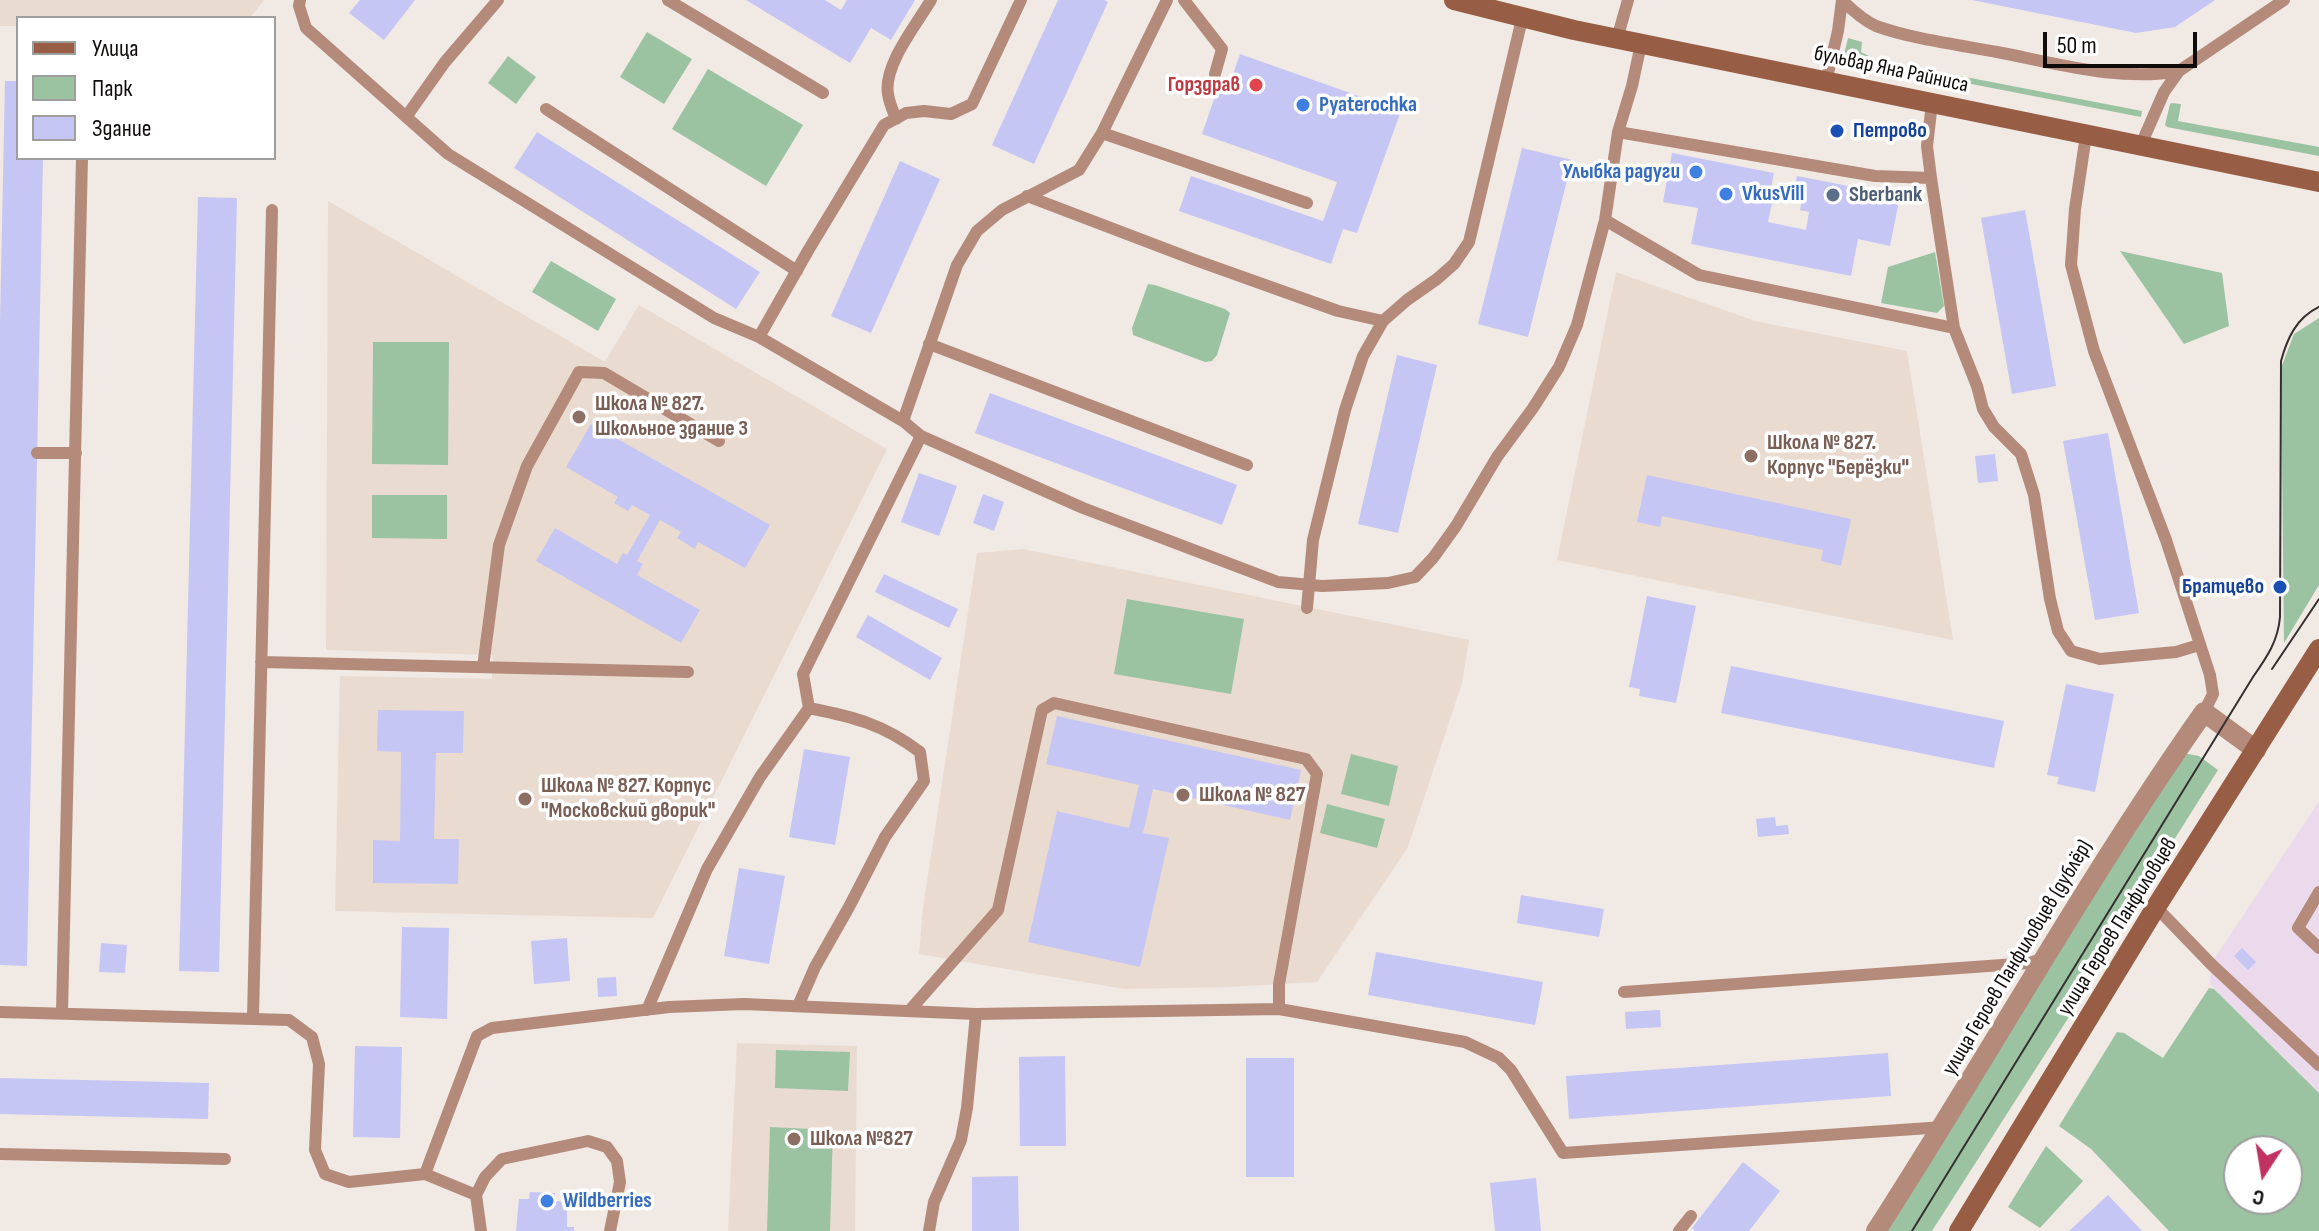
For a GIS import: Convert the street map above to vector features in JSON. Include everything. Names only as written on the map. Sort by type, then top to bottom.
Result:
[{"type":"main road","name":"бульвар Яна Райниса","points":[[1454,0],[1522,19],[1617,39],[2319,182]]},
{"type":"main road","name":"улица Героев Панфиловцев","points":[[1959,1231],[2156,907],[2319,649]]},
{"type":"street","points":[[2204,712],[2256,750]]},
{"type":"street","name":"улица Героев Панфиловцев (дублёр)","points":[[1876,1231],[1944,1127],[2044,958],[2164,768],[2204,712]]},
{"type":"lane","points":[[406,117],[445,62],[498,0]]},
{"type":"lane","points":[[668,0],[823,93]]},
{"type":"lane","points":[[896,119],[888,93],[889,75],[931,0]]},
{"type":"lane","points":[[759,337],[884,125],[906,113],[951,114],[972,104],[1021,0]]},
{"type":"lane","points":[[903,421],[957,265],[977,231],[1002,210],[1079,170],[1102,133],[1167,0]]},
{"type":"lane","points":[[1184,0],[1222,49],[1215,74]]},
{"type":"lane","points":[[1617,39],[1628,0]]},
{"type":"lane","points":[[1842,0],[1875,25],[1938,41],[2125,74],[2162,75],[2179,71]]},
{"type":"lane","points":[[1826,82],[1842,0]]},
{"type":"lane","points":[[2140,147],[2164,92],[2179,71],[2284,0]]},
{"type":"lane","points":[[297,2],[306,28],[448,154],[714,318],[759,337],[903,421],[921,436],[1083,508],[1278,582],[1309,585],[1388,583],[1415,577],[1456,526],[1497,457],[1559,367],[1584,303],[1605,220],[1618,132],[1641,44]]},
{"type":"lane","points":[[1307,608],[1313,540],[1345,410],[1363,356],[1383,321],[1446,272],[1469,242],[1522,19]]},
{"type":"lane","points":[[1932,103],[1927,146],[1954,328],[1983,409],[1994,427],[2021,454],[2034,495],[2058,631],[2071,651],[2100,659],[2176,652],[2199,645]]},
{"type":"lane","points":[[546,109],[797,271]]},
{"type":"lane","points":[[1618,132],[1875,176],[1931,178]]},
{"type":"lane","points":[[1102,133],[1307,203]]},
{"type":"lane","points":[[2086,135],[2075,209],[2071,265],[2094,351],[2166,540],[2210,675],[2213,694],[2204,712]]},
{"type":"lane","points":[[62,1013],[82,160]]},
{"type":"lane","points":[[1027,196],[1324,306],[1383,321]]},
{"type":"lane","points":[[253,1018],[272,210]]},
{"type":"lane","points":[[1605,220],[1699,275],[1954,328]]},
{"type":"lane","points":[[929,344],[1247,465]]},
{"type":"lane","points":[[483,667],[499,545],[527,466],[579,372],[604,373],[719,441]]},
{"type":"lane","points":[[647,1010],[707,869],[760,777],[809,708],[803,674],[921,436]]},
{"type":"lane","points":[[37,453],[76,453]]},
{"type":"lane","points":[[261,662],[688,672]]},
{"type":"lane","points":[[910,1010],[998,910],[1042,710],[1054,703],[1306,759],[1317,774],[1279,984],[1279,1009]]},
{"type":"lane","points":[[798,1006],[815,967],[885,837],[924,781],[920,752],[897,734],[857,718],[809,708]]},
{"type":"lane","points":[[2319,892],[2298,928],[2319,948]]},
{"type":"lane","points":[[2156,907],[2211,964],[2319,1065]]},
{"type":"lane","points":[[1624,992],[2030,963],[2044,958]]},
{"type":"lane","points":[[425,1174],[477,1036],[492,1028],[647,1010],[744,1004],[976,1014],[1279,1009],[1465,1042],[1499,1058],[1511,1070],[1563,1153],[1944,1127]]},
{"type":"lane","points":[[0,1012],[289,1020],[312,1037],[319,1064],[315,1150],[325,1174],[349,1182],[425,1174],[476,1195]]},
{"type":"lane","points":[[929,1231],[934,1202],[961,1140],[976,1014]]},
{"type":"lane","points":[[481,1231],[476,1195],[485,1177],[502,1159],[588,1141],[607,1147],[617,1161],[620,1182],[610,1231]]},
{"type":"lane","points":[[0,1154],[225,1159]]},
{"type":"lane","points":[[1679,1231],[1691,1216]]},
{"type":"shaded area","points":[[0,0],[264,0],[252,16],[16,16],[16,26],[0,26]]},
{"type":"shaded area","name":"Школа № 827. Школьное здание 3","points":[[328,201],[605,362],[639,305],[887,449],[653,918],[335,911],[340,676],[492,679],[493,655],[326,650]]},
{"type":"shaded area","name":"Школа № 827. Корпус \"Берёзки\"","points":[[1616,272],[1755,321],[1907,351],[1953,640],[1557,560]]},
{"type":"shaded area","name":"Школа № 827","points":[[1023,549],[1469,640],[1462,683],[1408,847],[1317,982],[1124,989],[919,954],[923,908],[977,553]]},
{"type":"shaded area","points":[[2319,801],[2319,1093],[2210,984],[2211,964]]},
{"type":"shaded area","name":"Школа №827","points":[[737,1043],[857,1046],[855,1231],[728,1231]]},
{"type":"green space","points":[[647,32],[692,59],[664,104],[620,77]]},
{"type":"green space","points":[[1848,38],[1862,42],[1861,52],[1877,60],[2142,111],[2141,117],[1843,59]]},
{"type":"green space","points":[[508,56],[536,77],[516,104],[488,83]]},
{"type":"green space","points":[[708,69],[803,125],[766,186],[672,129]]},
{"type":"green space","points":[[2172,103],[2181,104],[2178,121],[2319,147],[2319,156],[2167,127]]},
{"type":"green space","points":[[2120,251],[2222,273],[2229,326],[2184,344]]},
{"type":"green space","points":[[1935,252],[1944,306],[1937,313],[1881,303],[1888,267]]},
{"type":"green space","points":[[551,261],[616,299],[598,331],[532,292]]},
{"type":"green space","points":[[1148,284],[1230,313],[1217,355],[1212,361],[1205,362],[1133,335],[1132,328]]},
{"type":"green space","points":[[2319,318],[2319,585],[2284,643],[2281,368],[2294,334]]},
{"type":"green space","points":[[373,342],[449,342],[448,465],[372,464]]},
{"type":"green space","points":[[372,495],[447,495],[447,539],[372,538]]},
{"type":"green space","points":[[1127,599],[1244,619],[1231,694],[1114,674]]},
{"type":"green space","points":[[2183,753],[2199,756],[2218,770],[2067,1020],[1932,1231],[1881,1231]]},
{"type":"green space","points":[[1351,754],[1398,766],[1389,806],[1341,794]]},
{"type":"green space","points":[[1327,804],[1385,819],[1377,848],[1320,833]]},
{"type":"green space","points":[[2209,988],[2214,989],[2319,1093],[2319,1231],[2169,1231],[2091,1149],[2059,1126],[2117,1032],[2124,1033],[2163,1058]]},
{"type":"green space","points":[[776,1050],[850,1052],[848,1091],[775,1088]]},
{"type":"green space","points":[[770,1127],[833,1130],[830,1231],[767,1231]]},
{"type":"green space","points":[[2046,1146],[2083,1181],[2040,1228],[2008,1207]]},
{"type":"building","points":[[360,0],[415,0],[384,40],[349,13]]},
{"type":"building","points":[[746,0],[825,0],[841,10],[847,0],[915,0],[891,40],[871,28],[850,63]]},
{"type":"building","points":[[1058,0],[1108,2],[1034,164],[992,145]]},
{"type":"building","points":[[1972,0],[2215,0],[2175,27],[2136,33]]},
{"type":"building","points":[[1240,54],[1401,111],[1357,233],[1343,229],[1331,264],[1179,211],[1191,176],[1323,221],[1337,182],[1202,134],[1221,79],[1230,83]]},
{"type":"building","points":[[5,81],[16,81],[16,160],[43,160],[27,966],[0,965],[0,321]]},
{"type":"building","points":[[537,132],[760,272],[736,309],[514,168]]},
{"type":"building","points":[[1522,148],[1572,160],[1528,337],[1478,324]]},
{"type":"building","points":[[1672,153],[1774,173],[1770,193],[1766,192],[1764,201],[1772,203],[1768,222],[1806,230],[1809,212],[1800,210],[1802,197],[1793,195],[1797,176],[1900,196],[1890,246],[1858,239],[1851,276],[1691,244],[1698,208],[1663,202]]},
{"type":"building","points":[[900,161],[940,179],[871,333],[831,316]]},
{"type":"building","points":[[198,197],[237,198],[219,972],[179,971]]},
{"type":"building","points":[[2025,210],[2056,386],[2012,394],[1981,218]]},
{"type":"building","points":[[1397,355],[1437,365],[1398,533],[1358,524]]},
{"type":"building","points":[[990,393],[1237,485],[1222,525],[975,433]]},
{"type":"building","points":[[591,424],[770,525],[745,568],[698,542],[695,549],[677,538],[681,532],[660,520],[637,561],[643,564],[637,575],[700,610],[681,643],[536,561],[555,528],[617,564],[623,553],[627,555],[650,515],[632,505],[628,511],[614,503],[618,497],[566,467]]},
{"type":"building","points":[[2108,433],[2139,613],[2095,620],[2063,441]]},
{"type":"building","points":[[1995,454],[1998,481],[1978,483],[1975,456]]},
{"type":"building","points":[[919,473],[957,486],[939,536],[901,522]]},
{"type":"building","points":[[1647,475],[1851,519],[1841,566],[1821,561],[1823,550],[1662,516],[1660,527],[1637,522]]},
{"type":"building","points":[[983,494],[1004,502],[994,531],[973,523]]},
{"type":"building","points":[[884,574],[958,609],[949,628],[875,592]]},
{"type":"building","points":[[1647,596],[1696,606],[1676,703],[1639,696],[1640,689],[1629,687]]},
{"type":"building","points":[[868,615],[942,658],[930,680],[856,637]]},
{"type":"building","points":[[1731,666],[2004,721],[1994,768],[1721,713]]},
{"type":"building","points":[[2066,684],[2114,694],[2095,792],[2057,784],[2059,777],[2047,775]]},
{"type":"building","points":[[378,710],[464,711],[463,753],[436,753],[434,839],[459,839],[458,884],[373,883],[373,840],[400,841],[401,752],[377,751]]},
{"type":"building","points":[[1057,716],[1301,770],[1290,820],[1153,789],[1143,833],[1169,838],[1140,967],[1028,942],[1057,811],[1129,828],[1139,785],[1046,764]]},
{"type":"building","points":[[804,749],[850,757],[835,845],[789,837]]},
{"type":"building","points":[[1775,817],[1776,826],[1788,825],[1789,834],[1758,837],[1756,819]]},
{"type":"building","points":[[739,868],[785,876],[769,964],[724,956]]},
{"type":"building","points":[[1521,895],[1604,909],[1599,937],[1517,923]]},
{"type":"building","points":[[402,927],[449,928],[447,1019],[400,1017]]},
{"type":"building","points":[[567,938],[570,981],[534,984],[531,941]]},
{"type":"building","points":[[101,943],[127,945],[125,973],[99,972]]},
{"type":"building","points":[[2242,948],[2256,962],[2248,970],[2234,956]]},
{"type":"building","points":[[1376,952],[1543,982],[1535,1025],[1368,995]]},
{"type":"building","points":[[616,977],[617,996],[598,997],[597,978]]},
{"type":"building","points":[[1660,1010],[1661,1027],[1626,1029],[1625,1012]]},
{"type":"building","points":[[355,1046],[402,1047],[400,1138],[353,1137]]},
{"type":"building","points":[[1888,1053],[1891,1096],[1569,1119],[1566,1076]]},
{"type":"building","points":[[1065,1056],[1066,1146],[1020,1146],[1019,1057]]},
{"type":"building","points":[[1246,1058],[1294,1058],[1294,1177],[1246,1177]]},
{"type":"building","points":[[0,1078],[209,1083],[208,1119],[0,1114]]},
{"type":"building","points":[[1743,1162],[1780,1191],[1749,1231],[1695,1231],[1692,1228]]},
{"type":"building","points":[[1018,1176],[1019,1231],[972,1231],[972,1177]]},
{"type":"building","points":[[1536,1178],[1541,1231],[1495,1231],[1490,1183]]},
{"type":"building","points":[[530,1192],[555,1193],[555,1201],[567,1202],[567,1227],[574,1227],[574,1231],[516,1231],[519,1199],[529,1199]]},
{"type":"building","points":[[2108,1195],[2142,1231],[2069,1231]]},
{"type":"tram line","points":[[1912,1231],[2274,641],[2280,617],[2281,361],[2294,330],[2304,317],[2319,307]]},
{"type":"tram line","points":[[2272,669],[2319,599]]},
{"type":"place","name":"Горздрав","points":[[1256,85]]},
{"type":"place","name":"Pyaterochka","points":[[1303,105]]},
{"type":"place","name":"Петрово","points":[[1837,131]]},
{"type":"place","name":"Улыбка радуги","points":[[1696,172]]},
{"type":"place","name":"VkusVill","points":[[1726,194]]},
{"type":"place","name":"Sberbank","points":[[1833,195]]},
{"type":"place","name":"Школа № 827. Школьное здание 3","points":[[579,417]]},
{"type":"place","name":"Школа № 827. Корпус \"Берёзки\"","points":[[1751,456]]},
{"type":"place","name":"Братцево","points":[[2280,587]]},
{"type":"place","name":"Школа № 827","points":[[1183,795]]},
{"type":"place","name":"Школа № 827. Корпус \"Московский дворик\"","points":[[525,799]]},
{"type":"place","name":"Школа №827","points":[[794,1139]]},
{"type":"place","name":"Wildberries","points":[[547,1201]]}]
